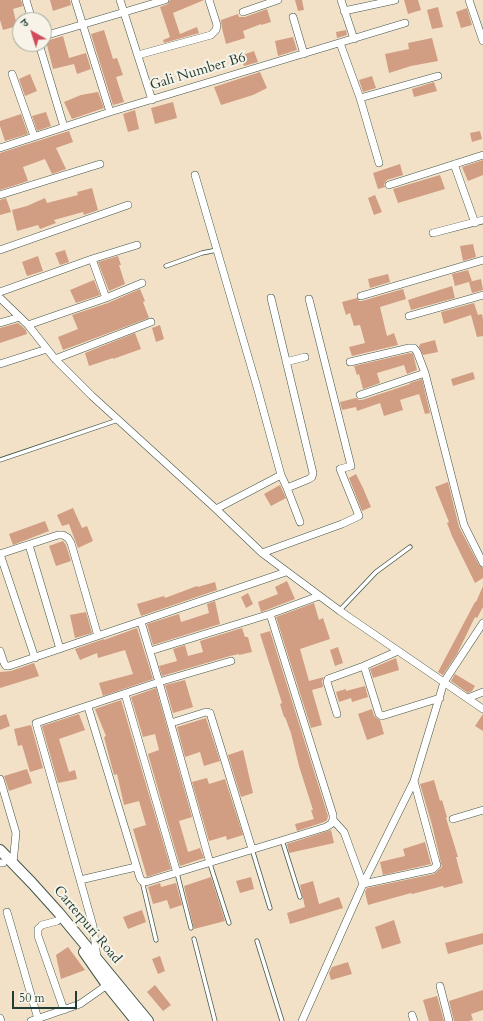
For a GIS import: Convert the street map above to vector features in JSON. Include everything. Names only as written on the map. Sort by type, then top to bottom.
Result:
[{"type":"main road","name":"Carterpuri Road","points":[[0,850],[4,862],[77,943],[107,985],[136,1021]]},
{"type":"main road","name":"Carterpuri Road","points":[[4,862],[32,883],[97,958],[148,1021]]},
{"type":"street","points":[[26,0],[30,12]]},
{"type":"street","points":[[75,0],[110,112]]},
{"type":"street","points":[[120,0],[152,100]]},
{"type":"street","points":[[52,34],[165,0]]},
{"type":"street","points":[[138,54],[211,34],[216,30],[217,25],[209,0]]},
{"type":"street","points":[[243,12],[278,0]]},
{"type":"street","points":[[341,0],[354,39]]},
{"type":"street","points":[[344,11],[395,0]]},
{"type":"street","points":[[469,0],[483,41]]},
{"type":"street","points":[[293,17],[304,54]]},
{"type":"street","name":"Gali Number B6","points":[[0,148],[110,112],[404,23]]},
{"type":"street","points":[[340,43],[360,98],[379,163]]},
{"type":"street","points":[[41,52],[64,127]]},
{"type":"street","points":[[12,74],[34,136]]},
{"type":"street","points":[[360,98],[438,76]]},
{"type":"street","points":[[389,185],[483,155]]},
{"type":"street","points":[[0,195],[100,164]]},
{"type":"street","points":[[454,164],[475,223]]},
{"type":"street","points":[[195,176],[257,387],[281,475],[300,522]]},
{"type":"street","points":[[0,250],[128,205]]},
{"type":"street","points":[[433,233],[483,220]]},
{"type":"street","points":[[0,292],[92,259],[137,245]]},
{"type":"street","points":[[92,259],[106,298]]},
{"type":"street","points":[[361,296],[483,260]]},
{"type":"street","points":[[28,325],[106,298],[142,283]]},
{"type":"street","points":[[409,316],[483,295]]},
{"type":"street","points":[[0,298],[28,325],[55,359],[118,420],[262,553],[340,611],[483,709]]},
{"type":"street","points":[[271,298],[313,473],[312,477],[309,479],[287,488]]},
{"type":"street","points":[[262,553],[342,524],[359,516],[340,469],[351,466],[309,299]]},
{"type":"street","points":[[0,323],[20,317]]},
{"type":"street","points":[[55,359],[150,322]]},
{"type":"street","points":[[350,362],[409,348],[414,348],[417,352],[425,373],[464,525],[483,563]]},
{"type":"street","points":[[0,364],[47,349]]},
{"type":"street","points":[[286,362],[305,358]]},
{"type":"street","points":[[360,395],[425,373]]},
{"type":"street","points":[[216,509],[281,475]]},
{"type":"street","points":[[35,658],[0,554],[58,535],[63,535],[68,538],[71,543],[98,636]]},
{"type":"street","points":[[29,545],[60,649]]},
{"type":"street","points":[[0,651],[4,663],[6,666],[9,666],[286,572]]},
{"type":"street","points":[[150,651],[270,614],[319,596]]},
{"type":"street","points":[[88,707],[136,867],[142,881],[146,882],[326,827],[331,824],[333,815],[270,614]]},
{"type":"street","points":[[141,622],[160,682],[210,862]]},
{"type":"street","points":[[302,1021],[363,884],[414,781],[444,682],[483,623]]},
{"type":"street","points":[[337,714],[327,682],[328,679],[364,666],[398,651]]},
{"type":"street","points":[[97,958],[93,926],[35,725],[37,721],[88,707],[160,682],[231,661]]},
{"type":"street","points":[[364,666],[379,714],[382,716],[440,698]]},
{"type":"street","points":[[468,698],[483,692]]},
{"type":"street","points":[[125,694],[176,873]]},
{"type":"street","points":[[171,723],[206,712],[210,713],[252,849]]},
{"type":"street","points":[[0,779],[16,833],[4,862]]},
{"type":"street","points":[[363,884],[435,867],[436,862],[414,781]]},
{"type":"street","points":[[453,819],[483,810]]},
{"type":"street","points":[[333,820],[344,832],[363,884]]},
{"type":"street","points":[[80,880],[136,867]]},
{"type":"street","points":[[7,912],[35,1020],[80,1004],[107,985]]},
{"type":"street","points":[[57,921],[42,925],[38,929],[38,936],[64,1010]]},
{"type":"street","points":[[440,986],[449,1021]]},
{"type":"lane","points":[[166,266],[202,253],[217,250]]},
{"type":"lane","points":[[0,460],[118,420]]},
{"type":"lane","points":[[340,611],[376,572],[410,547]]},
{"type":"lane","points":[[282,840],[300,897]]},
{"type":"lane","points":[[252,849],[270,908]]},
{"type":"lane","points":[[210,862],[229,923]]},
{"type":"lane","points":[[176,873],[191,928]]},
{"type":"lane","points":[[142,881],[156,940]]},
{"type":"lane","points":[[194,939],[215,1021]]},
{"type":"lane","points":[[257,941],[282,1021]]},
{"type":"building","points":[[0,0],[21,0],[23,6],[13,9],[14,12],[12,12],[12,27],[3,30],[0,20]]},
{"type":"building","points":[[50,0],[70,0],[71,5],[53,11]]},
{"type":"building","points":[[170,0],[204,0],[173,13],[180,34],[197,27],[199,33],[164,43],[163,40],[170,37],[160,7],[168,4]]},
{"type":"building","points":[[295,0],[302,0],[304,10],[298,11]]},
{"type":"building","points":[[404,0],[418,0],[421,10],[408,14]]},
{"type":"building","points":[[438,7],[443,27],[432,29],[427,10]]},
{"type":"building","points":[[467,8],[472,25],[461,28],[456,12]]},
{"type":"building","points":[[267,9],[271,22],[243,31],[245,38],[226,44],[221,20],[238,14],[239,17],[245,17]]},
{"type":"building","points":[[104,30],[113,59],[117,58],[123,75],[116,77],[124,102],[113,105],[91,34]]},
{"type":"building","points":[[346,30],[347,35],[337,38],[336,32]]},
{"type":"building","points":[[63,36],[69,58],[86,53],[91,69],[77,74],[74,64],[53,69],[49,52],[52,52],[52,39]]},
{"type":"building","points":[[293,37],[297,50],[278,56],[275,41]]},
{"type":"building","points":[[432,38],[438,61],[411,66],[389,73],[385,54],[409,49],[408,43]]},
{"type":"building","points":[[254,51],[258,62],[244,66],[240,56]]},
{"type":"building","points":[[260,72],[267,88],[253,95],[221,105],[214,87]]},
{"type":"building","points":[[30,74],[37,91],[25,96],[19,79]]},
{"type":"building","points":[[372,76],[376,88],[363,92],[359,80]]},
{"type":"building","points":[[434,82],[437,91],[414,97],[412,89]]},
{"type":"building","points":[[98,92],[104,108],[72,119],[64,102],[81,95]]},
{"type":"building","points":[[173,102],[177,118],[155,124],[151,108]]},
{"type":"building","points":[[135,110],[139,129],[128,132],[123,114]]},
{"type":"building","points":[[46,112],[51,126],[37,131],[32,116]]},
{"type":"building","points":[[21,114],[28,134],[5,141],[0,126],[0,121]]},
{"type":"building","points":[[69,131],[73,142],[56,148],[66,169],[52,174],[45,159],[23,167],[28,181],[0,190],[0,153]]},
{"type":"building","points":[[480,131],[482,139],[472,142],[470,133]]},
{"type":"building","points":[[483,160],[483,175],[468,181],[462,167]]},
{"type":"building","points":[[400,164],[403,175],[387,180],[384,184],[385,187],[378,189],[373,173]]},
{"type":"building","points":[[440,175],[445,189],[398,203],[393,189]]},
{"type":"building","points":[[92,188],[98,210],[84,215],[83,212],[54,220],[56,223],[40,229],[38,225],[17,231],[12,210],[27,206],[45,198],[47,203],[78,195],[77,192]]},
{"type":"building","points":[[375,195],[382,212],[374,215],[368,198]]},
{"type":"building","points":[[6,198],[11,212],[0,215],[0,200]]},
{"type":"building","points":[[473,244],[476,257],[463,261],[460,246]]},
{"type":"building","points":[[65,250],[69,262],[60,265],[55,253]]},
{"type":"building","points":[[38,256],[43,271],[27,276],[22,262]]},
{"type":"building","points":[[118,256],[121,265],[119,265],[125,284],[109,291],[98,262]]},
{"type":"building","points":[[468,270],[472,281],[455,286],[452,274]]},
{"type":"building","points":[[388,274],[390,282],[370,288],[368,279]]},
{"type":"building","points":[[481,279],[483,290],[472,293],[469,282]]},
{"type":"building","points":[[94,280],[100,295],[76,303],[70,290]]},
{"type":"building","points":[[452,286],[455,298],[411,310],[408,300]]},
{"type":"building","points":[[140,289],[145,301],[143,302],[149,318],[63,350],[58,337],[78,329],[72,315],[108,303]]},
{"type":"building","points":[[403,289],[406,299],[380,307],[387,336],[394,333],[398,345],[352,356],[349,347],[365,343],[360,325],[354,326],[350,313],[346,315],[342,302],[357,298],[359,301],[362,301]]},
{"type":"building","points":[[474,303],[478,315],[482,314],[483,336],[477,337],[471,315],[444,324],[441,312]]},
{"type":"building","points":[[18,323],[26,330],[27,334],[0,343],[0,328]]},
{"type":"building","points":[[160,325],[164,339],[156,342],[152,328]]},
{"type":"building","points":[[135,333],[141,349],[89,366],[85,353]]},
{"type":"building","points":[[435,340],[438,352],[423,355],[419,347],[420,344]]},
{"type":"building","points":[[410,353],[413,354],[417,370],[407,374],[404,365],[377,373],[380,383],[363,389],[359,374],[357,375],[354,366]]},
{"type":"building","points":[[473,372],[475,379],[453,386],[451,379]]},
{"type":"building","points":[[422,379],[430,413],[425,414],[419,394],[400,400],[403,410],[384,416],[380,403],[357,411],[356,407],[342,410],[340,402],[356,398],[362,400]]},
{"type":"building","points":[[356,474],[371,507],[362,511],[349,478]]},
{"type":"building","points":[[448,482],[459,527],[479,565],[483,568],[483,578],[475,583],[452,536],[447,523],[449,522],[435,487]]},
{"type":"building","points":[[280,485],[286,498],[271,506],[264,494]]},
{"type":"building","points":[[73,508],[82,528],[87,526],[93,541],[78,548],[69,524],[62,526],[57,515]]},
{"type":"building","points":[[45,521],[49,531],[13,545],[9,534]]},
{"type":"building","points":[[63,541],[66,545],[71,561],[56,566],[49,546]]},
{"type":"building","points":[[287,581],[295,599],[261,612],[258,602],[278,594],[275,587]]},
{"type":"building","points":[[215,582],[217,590],[141,616],[137,604],[164,596],[165,598],[197,586]]},
{"type":"building","points":[[483,586],[483,607],[477,618],[475,617],[457,654],[443,675],[438,672],[476,602]]},
{"type":"building","points":[[248,593],[253,604],[246,608],[241,597]]},
{"type":"building","points":[[215,601],[220,624],[153,645],[147,624],[179,614],[181,622],[209,613],[207,604]]},
{"type":"building","points":[[314,603],[319,620],[323,618],[330,639],[300,649],[309,681],[324,677],[322,681],[323,687],[312,690],[322,725],[311,728],[276,617]]},
{"type":"building","points":[[86,612],[92,633],[75,638],[70,615]]},
{"type":"building","points":[[137,628],[153,679],[103,696],[99,683],[133,674],[125,650],[98,658],[97,653],[80,660],[75,649]]},
{"type":"building","points":[[242,628],[245,637],[248,637],[252,652],[230,656],[162,676],[159,666],[177,661],[173,649],[185,645],[188,656],[203,652],[200,641]]},
{"type":"building","points":[[270,631],[328,816],[327,820],[324,822],[297,831],[295,824],[314,819],[311,810],[313,810],[260,634]]},
{"type":"building","points":[[338,647],[343,663],[335,666],[330,650]]},
{"type":"building","points":[[396,658],[399,670],[373,678],[370,669]]},
{"type":"building","points":[[34,663],[39,676],[0,688],[0,672],[11,671]]},
{"type":"building","points":[[455,674],[475,686],[472,691],[468,693],[451,681]]},
{"type":"building","points":[[185,680],[193,707],[173,713],[165,685]]},
{"type":"building","points":[[365,686],[368,697],[352,702],[351,698],[339,702],[336,692]]},
{"type":"building","points":[[156,688],[192,817],[179,821],[188,852],[200,848],[204,858],[180,866],[148,754],[159,750],[155,734],[143,737],[131,697]]},
{"type":"building","points":[[121,700],[171,869],[147,877],[133,829],[146,825],[139,801],[124,805],[117,774],[114,775],[104,737],[106,736],[95,709]]},
{"type":"building","points":[[372,709],[374,716],[380,720],[384,734],[367,740],[358,714]]},
{"type":"building","points":[[6,714],[10,726],[0,730],[0,716]]},
{"type":"building","points":[[79,714],[85,730],[59,739],[69,772],[75,770],[77,779],[58,783],[42,726]]},
{"type":"building","points":[[483,714],[483,731],[475,726]]},
{"type":"building","points":[[206,718],[220,761],[204,766],[200,752],[185,757],[177,727]]},
{"type":"building","points":[[31,725],[43,768],[30,772],[22,745],[18,746],[14,729]]},
{"type":"building","points":[[243,750],[253,793],[241,797],[228,755]]},
{"type":"building","points":[[27,769],[32,783],[9,791],[4,776]]},
{"type":"building","points":[[207,778],[209,784],[225,779],[243,835],[227,840],[226,836],[209,841],[192,782]]},
{"type":"building","points":[[434,780],[440,801],[442,800],[447,817],[446,818],[458,857],[456,857],[463,883],[444,888],[443,886],[411,893],[368,905],[365,892],[367,888],[434,874],[442,867],[420,784]]},
{"type":"building","points":[[331,830],[334,843],[289,853],[287,844]]},
{"type":"building","points":[[425,842],[431,864],[383,875],[380,862],[405,856],[403,849]]},
{"type":"building","points":[[211,877],[225,921],[194,929],[184,886]]},
{"type":"building","points":[[251,877],[254,889],[240,893],[236,881]]},
{"type":"building","points":[[313,881],[319,904],[339,897],[343,908],[290,924],[287,913],[305,907],[300,885]]},
{"type":"building","points":[[160,883],[161,887],[176,883],[182,905],[170,909],[167,900],[153,904],[148,887]]},
{"type":"building","points":[[142,910],[146,922],[128,929],[123,917]]},
{"type":"building","points":[[394,920],[401,943],[382,949],[375,927]]},
{"type":"building","points":[[483,933],[483,944],[448,954],[445,943]]},
{"type":"building","points":[[68,947],[85,970],[61,979],[56,955]]},
{"type":"building","points":[[160,956],[165,971],[158,974],[152,959]]},
{"type":"building","points":[[348,962],[352,974],[331,980],[329,973],[332,967]]},
{"type":"building","points":[[155,985],[171,1005],[163,1011],[147,992]]},
{"type":"building","points":[[483,990],[483,1010],[471,1014],[473,1020],[454,1021],[449,1001]]},
{"type":"building","points":[[437,996],[444,1021],[429,1021],[423,1000]]}]
